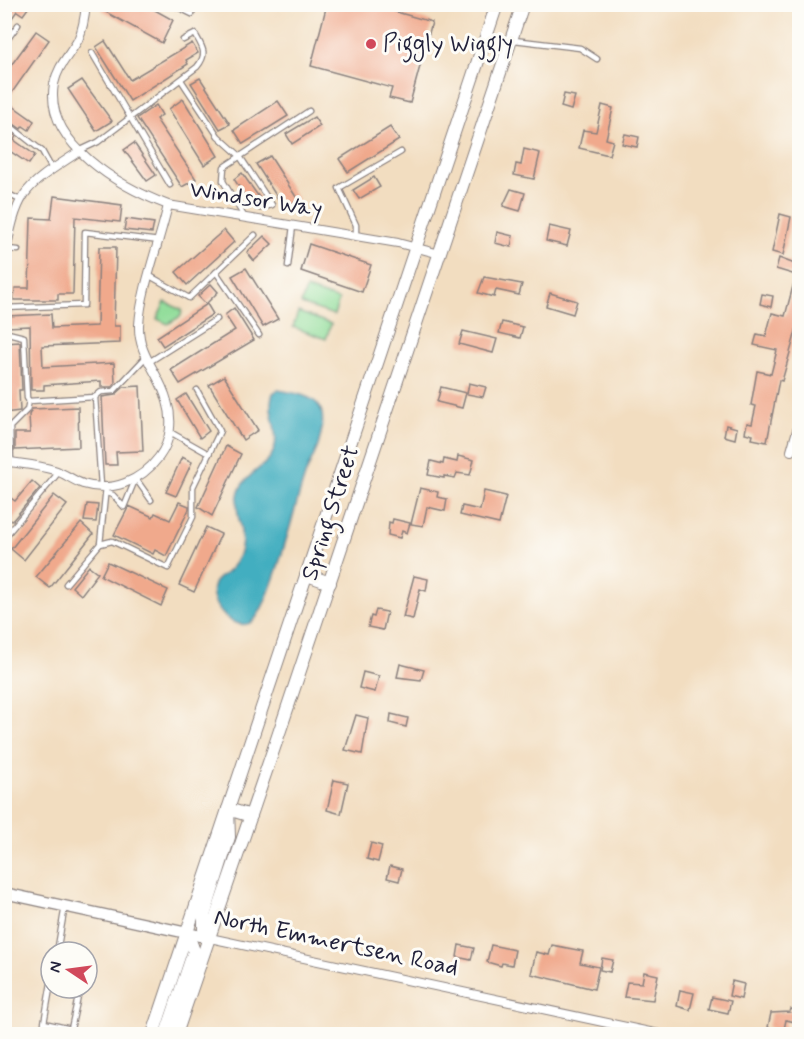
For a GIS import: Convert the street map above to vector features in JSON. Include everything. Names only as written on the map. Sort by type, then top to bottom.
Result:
[{"type":"main road","name":"Spring Street","points":[[153,1035],[417,248],[496,4]]},
{"type":"main road","name":"Spring Street","points":[[176,1035],[523,4]]},
{"type":"main road","points":[[307,575],[330,583]]},
{"type":"main road","points":[[210,938],[204,929],[204,916],[229,837],[228,809],[251,816]]},
{"type":"main road","points":[[166,1035],[194,951],[187,932]]},
{"type":"street","name":"Windsor Way","points":[[87,4],[78,40],[62,61],[54,85],[55,108],[62,129],[80,151],[124,186],[168,205],[356,237],[440,254]]},
{"type":"street","points":[[4,261],[20,200],[34,181],[80,151]]},
{"type":"street","points":[[8,462],[59,472],[84,484],[104,489],[136,478],[146,472],[161,454],[170,432],[167,400],[146,361],[139,325],[168,205]]},
{"type":"street","points":[[791,452],[800,420]]},
{"type":"street","name":"North Emmertsen Road","points":[[4,893],[659,1035]]},
{"type":"lane","points":[[172,4],[192,14]]},
{"type":"lane","points":[[4,44],[18,25]]},
{"type":"lane","points":[[80,151],[98,142],[181,80],[204,59],[204,49],[195,34],[183,40]]},
{"type":"lane","points":[[511,40],[580,48],[597,59]]},
{"type":"lane","points":[[92,53],[170,185]]},
{"type":"lane","points":[[181,80],[218,136],[238,155],[272,205],[260,208]]},
{"type":"lane","points":[[245,218],[223,181],[222,174],[228,162],[309,111]]},
{"type":"lane","points":[[4,121],[42,151],[52,169]]},
{"type":"lane","points":[[356,237],[356,225],[339,188],[401,152]]},
{"type":"lane","points":[[4,192],[20,200]]},
{"type":"lane","points":[[288,266],[293,226]]},
{"type":"lane","points":[[4,308],[84,305],[85,232],[160,241]]},
{"type":"lane","points":[[150,276],[189,298],[255,235]]},
{"type":"lane","points":[[7,249],[18,250]]},
{"type":"lane","points":[[216,272],[259,335]]},
{"type":"lane","points":[[29,401],[95,398],[101,392],[114,391],[146,361],[217,319]]},
{"type":"lane","points":[[4,332],[24,337],[29,401],[27,410],[10,427],[8,462]]},
{"type":"lane","points":[[66,584],[100,544],[112,541],[168,568],[193,517],[193,487],[220,431],[198,390]]},
{"type":"lane","points":[[95,398],[104,489],[100,544]]},
{"type":"lane","points":[[170,432],[209,454]]},
{"type":"lane","points":[[4,538],[59,472]]},
{"type":"lane","points":[[104,489],[124,507],[136,478]]},
{"type":"lane","points":[[136,478],[151,500]]},
{"type":"lane","points":[[59,940],[65,906]]},
{"type":"lane","points":[[48,1000],[44,1023],[71,1029],[77,1000]]},
{"type":"green space","points":[[306,289],[339,300],[334,315],[301,304]]},
{"type":"green space","points":[[165,302],[182,310],[181,316],[168,324],[157,319]]},
{"type":"green space","points":[[298,312],[331,324],[326,339],[293,327]]},
{"type":"water","points":[[278,390],[300,395],[316,402],[323,420],[318,446],[305,475],[268,594],[254,620],[247,624],[240,624],[232,621],[218,609],[212,592],[215,582],[230,569],[238,558],[242,537],[237,507],[241,487],[273,453],[276,439],[271,400],[273,393]]},
{"type":"building","points":[[8,4],[31,4],[23,15],[17,11],[4,29],[4,10]]},
{"type":"building","points":[[105,4],[144,4],[173,20],[162,43],[102,10]]},
{"type":"building","name":"Piggly Wiggly","points":[[327,4],[368,4],[432,22],[410,103],[389,98],[392,88],[311,66]]},
{"type":"building","points":[[36,31],[49,40],[6,101],[34,121],[29,130],[23,126],[21,129],[4,117],[4,75]]},
{"type":"building","points":[[105,41],[130,80],[192,43],[198,53],[186,60],[188,64],[130,101],[96,47]]},
{"type":"building","points":[[200,78],[230,124],[220,129],[191,83]]},
{"type":"building","points":[[82,80],[112,121],[96,131],[68,89]]},
{"type":"building","points":[[564,94],[575,96],[571,110],[561,107]]},
{"type":"building","points":[[183,99],[218,156],[204,165],[169,109]]},
{"type":"building","points":[[278,101],[288,116],[243,144],[234,130]]},
{"type":"building","points":[[156,105],[162,115],[156,119],[196,179],[182,187],[137,118]]},
{"type":"building","points":[[602,105],[613,108],[606,139],[613,141],[609,155],[579,148],[583,130],[596,132]]},
{"type":"building","points":[[314,117],[320,126],[292,144],[286,134]]},
{"type":"building","points":[[4,127],[16,136],[14,140],[35,155],[29,164],[4,147]]},
{"type":"building","points":[[390,127],[399,140],[348,172],[339,159]]},
{"type":"building","points":[[625,134],[639,137],[637,147],[622,144]]},
{"type":"building","points":[[134,143],[156,175],[147,181],[124,150]]},
{"type":"building","points":[[524,149],[540,153],[534,179],[514,175],[516,164],[521,165]]},
{"type":"building","points":[[270,156],[298,200],[284,208],[256,164]]},
{"type":"building","points":[[242,173],[261,200],[252,207],[234,179]]},
{"type":"building","points":[[374,177],[380,187],[359,199],[353,190]]},
{"type":"building","points":[[511,189],[525,193],[520,211],[503,206]]},
{"type":"building","points":[[54,196],[122,205],[120,222],[75,217],[73,294],[58,294],[58,300],[14,300],[15,288],[29,288],[31,218],[51,219]]},
{"type":"building","points":[[780,214],[791,217],[783,255],[772,252]]},
{"type":"building","points":[[126,219],[154,223],[152,233],[124,230]]},
{"type":"building","points":[[549,226],[571,231],[567,246],[546,241]]},
{"type":"building","points":[[224,230],[234,242],[187,285],[176,272]]},
{"type":"building","points":[[497,232],[513,236],[511,247],[495,243]]},
{"type":"building","points":[[264,236],[272,244],[254,261],[247,252]]},
{"type":"building","points":[[309,244],[371,265],[362,292],[301,271]]},
{"type":"building","points":[[99,247],[116,247],[114,326],[120,326],[120,343],[42,346],[43,367],[114,363],[115,383],[112,387],[101,387],[101,381],[44,385],[44,390],[31,390],[30,326],[6,327],[6,316],[51,314],[52,328],[97,326]]},
{"type":"building","points":[[779,258],[800,266],[800,317],[782,381],[779,380],[767,442],[752,439],[753,435],[745,433],[747,423],[752,424],[756,406],[751,405],[757,371],[771,374],[777,350],[754,345],[757,334],[766,336],[772,313],[785,316],[796,275],[776,269]]},
{"type":"building","points":[[246,268],[278,319],[263,327],[232,276]]},
{"type":"building","points":[[484,277],[522,284],[519,295],[496,290],[494,297],[478,293]]},
{"type":"building","points":[[211,284],[218,292],[206,304],[198,296]]},
{"type":"building","points":[[550,293],[577,301],[573,314],[546,306]]},
{"type":"building","points":[[762,294],[773,296],[771,307],[760,304]]},
{"type":"building","points":[[207,304],[213,314],[163,346],[157,337]]},
{"type":"building","points":[[234,308],[254,340],[180,384],[171,370],[235,330],[225,315]]},
{"type":"building","points":[[502,322],[523,327],[520,338],[499,333]]},
{"type":"building","points":[[463,331],[497,339],[493,353],[459,344]]},
{"type":"building","points":[[20,342],[22,390],[19,390],[20,411],[4,413],[4,343]]},
{"type":"building","points":[[224,376],[258,430],[243,440],[209,385]]},
{"type":"building","points":[[469,383],[486,387],[483,397],[467,394]]},
{"type":"building","points":[[140,386],[143,451],[116,452],[117,465],[105,465],[102,397],[115,395],[124,387]]},
{"type":"building","points":[[441,387],[466,393],[462,408],[437,402]]},
{"type":"building","points":[[186,394],[209,431],[200,438],[177,400]]},
{"type":"building","points":[[78,407],[79,447],[15,450],[15,433],[30,433],[29,415],[32,409]]},
{"type":"building","points":[[726,425],[737,428],[735,439],[724,436]]},
{"type":"building","points":[[226,446],[241,454],[212,516],[198,507]]},
{"type":"building","points":[[458,456],[474,460],[470,475],[457,473],[455,478],[444,476],[444,478],[428,475],[431,461],[443,464],[444,459],[457,462]]},
{"type":"building","points":[[182,457],[192,462],[176,496],[166,492]]},
{"type":"building","points":[[32,481],[40,488],[12,521],[4,515],[4,493],[15,501]]},
{"type":"building","points":[[420,488],[438,492],[437,497],[447,499],[445,511],[427,507],[423,526],[411,524]]},
{"type":"building","points":[[484,491],[506,496],[499,524],[460,515],[462,506],[480,510]]},
{"type":"building","points":[[54,495],[67,505],[24,560],[11,549]]},
{"type":"building","points":[[179,502],[189,506],[189,509],[166,556],[155,550],[153,554],[114,535],[129,506],[153,517],[155,513],[170,520]]},
{"type":"building","points":[[87,504],[98,505],[96,522],[84,521]]},
{"type":"building","points":[[393,519],[410,523],[407,533],[402,531],[400,538],[388,535],[389,522],[392,523]]},
{"type":"building","points":[[81,523],[93,534],[50,588],[36,577]]},
{"type":"building","points":[[206,527],[221,534],[194,592],[179,585]]},
{"type":"building","points":[[108,562],[168,590],[161,606],[101,576]]},
{"type":"building","points":[[89,566],[98,573],[81,595],[72,587]]},
{"type":"building","points":[[414,576],[428,579],[426,591],[420,589],[413,619],[403,617]]},
{"type":"building","points":[[376,610],[387,612],[383,630],[368,627],[371,616],[374,617]]},
{"type":"building","points":[[400,664],[424,670],[421,680],[397,677]]},
{"type":"building","points":[[363,672],[379,676],[375,692],[359,688]]},
{"type":"building","points":[[391,714],[408,718],[406,727],[390,723]]},
{"type":"building","points":[[356,715],[368,718],[362,754],[345,750]]},
{"type":"building","points":[[334,780],[348,783],[341,814],[327,810]]},
{"type":"building","points":[[371,843],[382,846],[378,862],[367,859]]},
{"type":"building","points":[[390,866],[402,869],[399,881],[387,878]]},
{"type":"building","points":[[459,945],[474,948],[471,960],[457,957]]},
{"type":"building","points":[[491,945],[515,950],[512,965],[502,963],[501,966],[487,962]]},
{"type":"building","points":[[552,945],[583,951],[580,963],[599,967],[594,989],[531,974],[536,952],[549,955]]},
{"type":"building","points":[[602,958],[613,960],[610,972],[600,970]]},
{"type":"building","points":[[644,972],[658,975],[653,1000],[624,997],[627,982],[642,983]]},
{"type":"building","points":[[732,981],[744,984],[741,999],[729,996]]},
{"type":"building","points":[[680,990],[694,993],[690,1010],[677,1006]]},
{"type":"building","points":[[712,997],[731,1001],[728,1013],[709,1009]]},
{"type":"building","points":[[791,1009],[800,1011],[799,1023],[786,1020],[783,1034],[768,1027],[771,1013],[790,1012]]},
{"type":"place","name":"Piggly Wiggly","points":[[371,44]]}]
